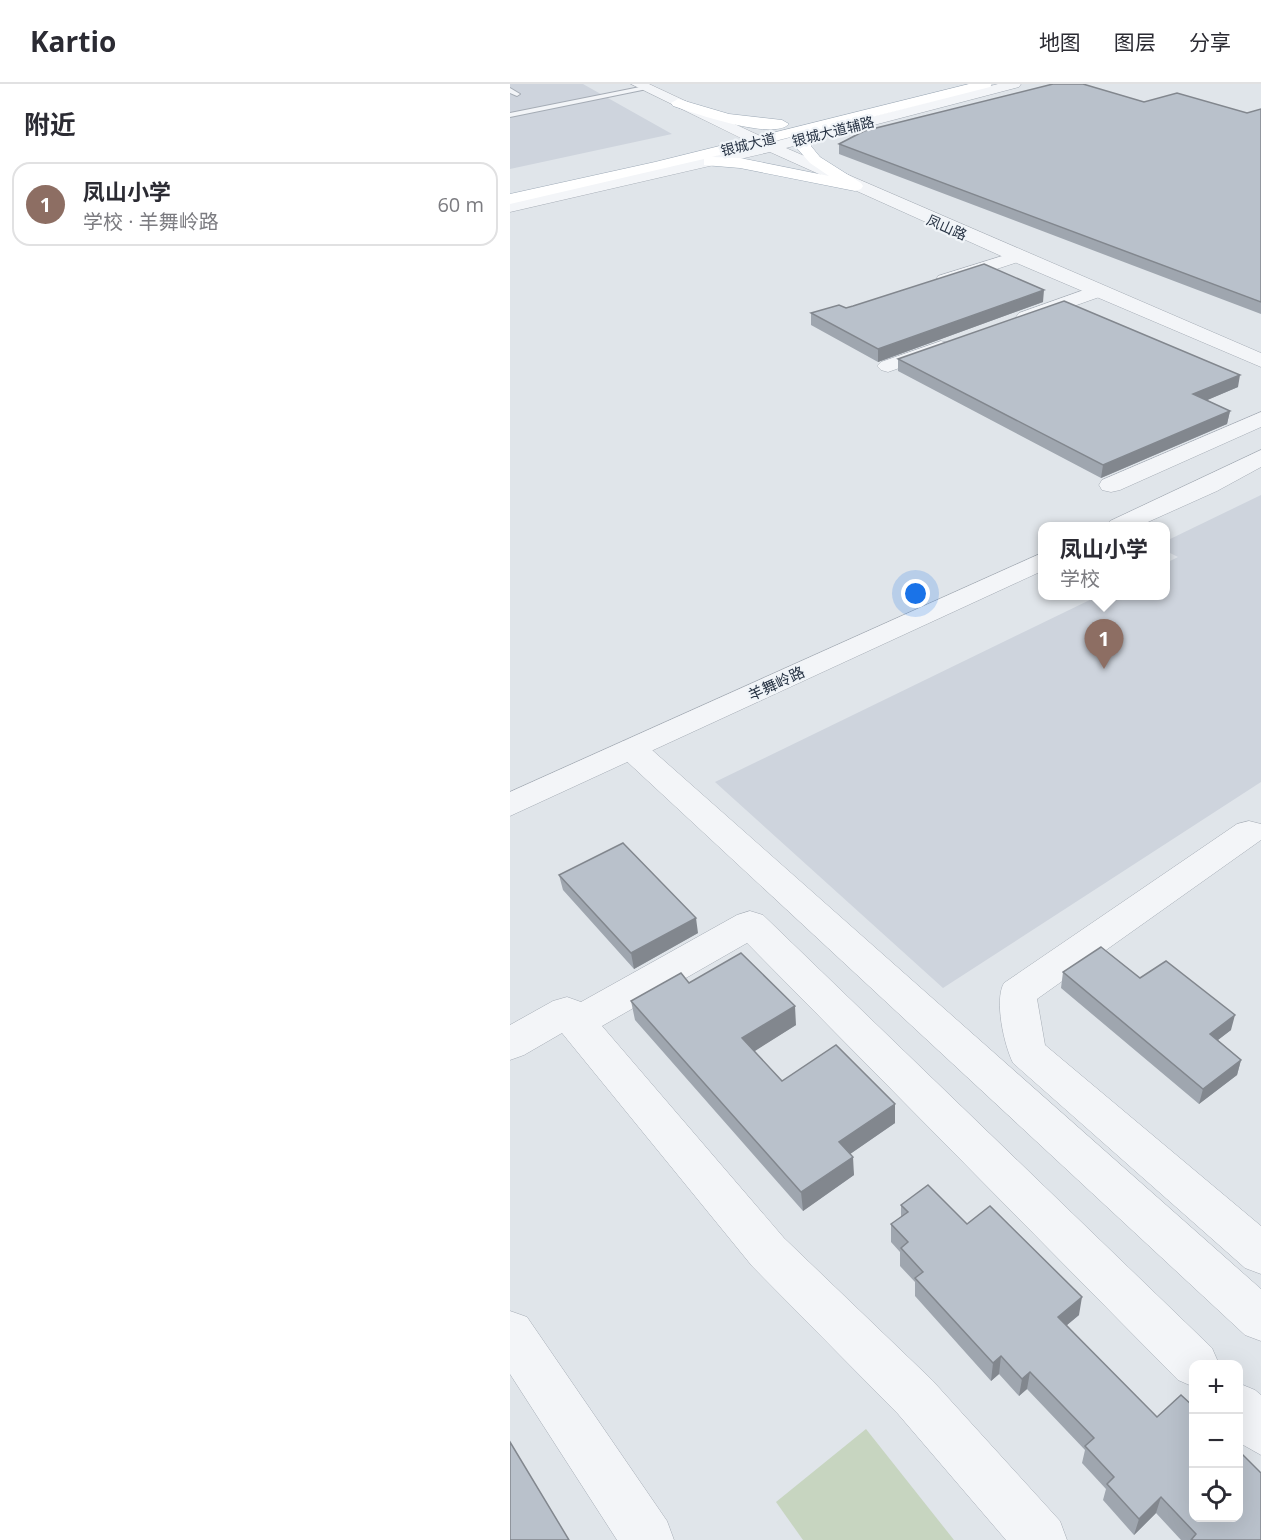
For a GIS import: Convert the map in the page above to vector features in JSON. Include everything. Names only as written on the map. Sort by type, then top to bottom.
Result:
[{"type":"main road","name":"银城大道","points":[[809,129],[958,84]]},
{"type":"main road","name":"银城大道","points":[[510,192],[809,129],[985,84]]},
{"type":"main road","points":[[678,104],[721,119],[809,129],[803,146],[815,160],[855,186]]},
{"type":"main road","points":[[678,104],[698,125]]},
{"type":"main road","points":[[669,159],[687,144]]},
{"type":"main road","points":[[669,159],[740,163],[855,186]]},
{"type":"main road","name":"银城大道","points":[[510,200],[669,159]]},
{"type":"street","name":"银城大道辅路","points":[[510,207],[704,162],[752,140],[779,124],[940,84]]},
{"type":"street","name":"银城大道辅路","points":[[510,185],[687,144],[752,140],[1014,84]]},
{"type":"street","name":"凤山路","points":[[642,86],[752,140],[855,186],[1015,257],[1261,361]]},
{"type":"street","points":[[925,286],[1015,257]]},
{"type":"street","points":[[1010,322],[1098,291]]},
{"type":"street","points":[[888,366],[954,342]]},
{"type":"street","points":[[1111,485],[1261,419]]},
{"type":"street","points":[[1128,522],[1208,486],[1261,457]]},
{"type":"street","name":"羊舞岭路","points":[[510,805],[1038,563]]},
{"type":"street","points":[[632,749],[1261,1319]]},
{"type":"street","points":[[1257,832],[1017,993],[1027,1052],[1261,1254]]},
{"type":"street","points":[[576,1023],[750,924],[1190,1360]]},
{"type":"street","points":[[510,1044],[567,1012],[768,1252],[915,1397],[1041,1540]]},
{"type":"street","points":[[510,1333],[648,1540]]},
{"type":"street","points":[[1243,1411],[1261,1430]]},
{"type":"lane","points":[[510,115],[642,86]]},
{"type":"shaded area","points":[[510,84],[583,84],[672,134],[510,169]]},
{"type":"shaded area","points":[[1261,495],[1261,782],[943,988],[715,782],[1090,600],[1170,600],[1170,561],[1178,557],[1170,553],[1170,539]]},
{"type":"green space","points":[[866,1429],[954,1540],[803,1540],[776,1502]]},
{"type":"building","points":[[1053,84],[1083,84],[1144,102],[1177,93],[1247,113],[1261,109],[1261,302],[839,144],[864,131]]},
{"type":"building","points":[[984,264],[1044,290],[878,349],[811,313],[839,305],[846,308]]},
{"type":"building","points":[[1064,301],[1240,375],[1193,394],[1230,411],[1103,465],[898,359]]},
{"type":"building","points":[[623,843],[696,918],[631,953],[559,875]]},
{"type":"building","points":[[1101,947],[1140,978],[1166,961],[1235,1015],[1210,1034],[1241,1060],[1203,1089],[1063,972]]},
{"type":"building","points":[[741,953],[795,1006],[742,1038],[782,1081],[836,1045],[895,1104],[839,1142],[853,1157],[801,1192],[631,1001],[681,973],[689,983]]},
{"type":"building","points":[[928,1185],[967,1224],[990,1206],[1082,1297],[1058,1317],[1157,1417],[1181,1395],[1189,1402],[1189,1522],[1243,1522],[1243,1455],[1261,1473],[1261,1540],[1191,1540],[1196,1534],[1161,1497],[1139,1519],[1107,1484],[1114,1477],[1085,1446],[1094,1438],[1030,1372],[1022,1379],[1001,1356],[993,1363],[915,1278],[923,1272],[901,1248],[908,1242],[891,1224],[908,1212],[901,1205]]},
{"type":"building","points":[[510,1442],[569,1540],[510,1540]]},
{"type":"place","name":"凤山小学","points":[[1104,669]]}]
